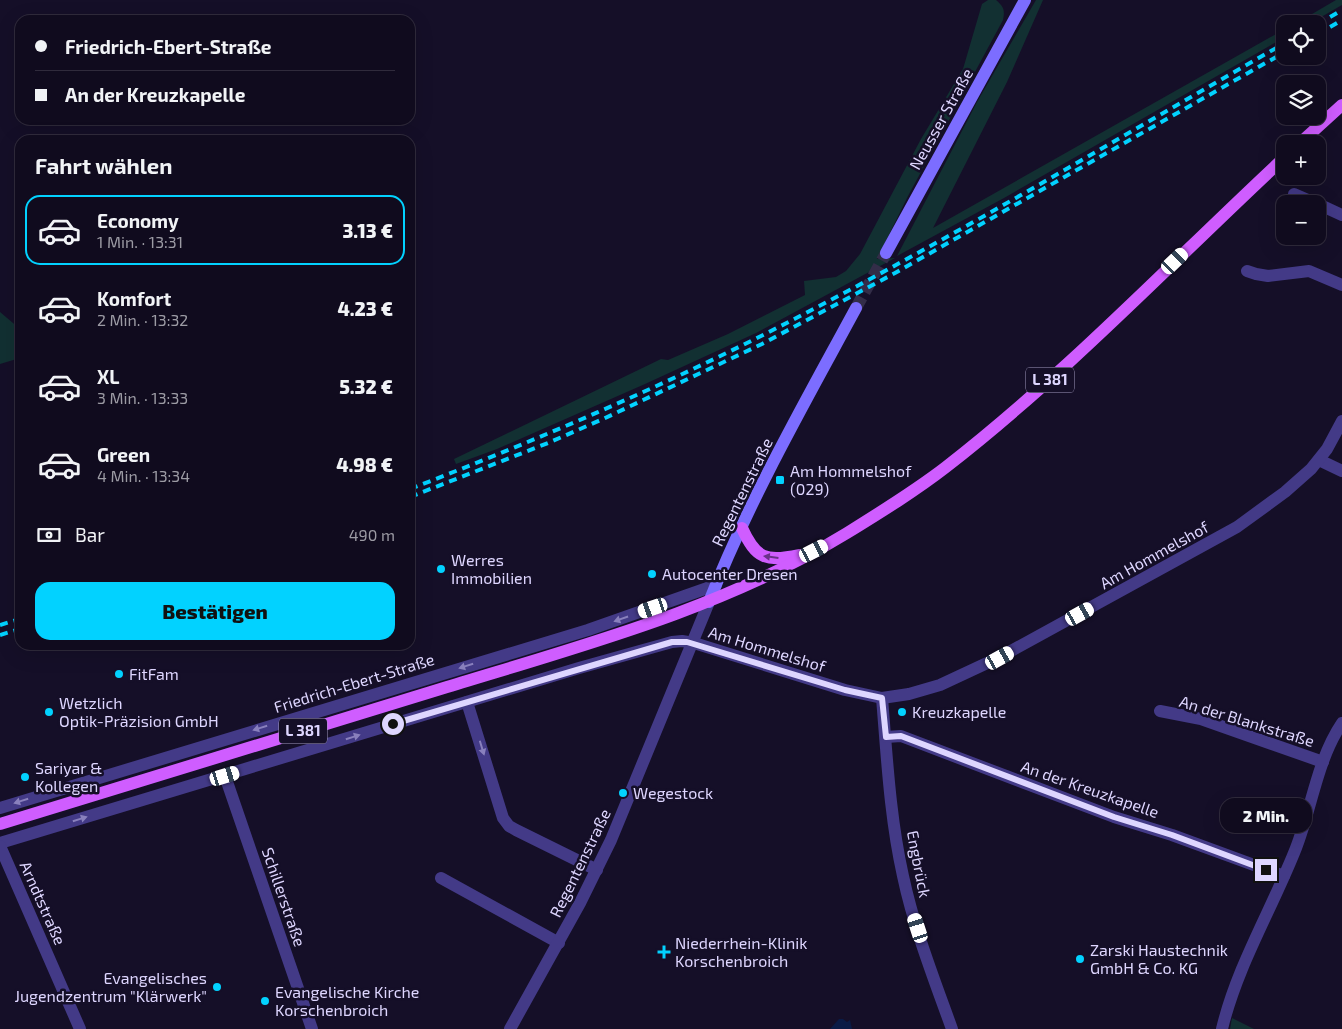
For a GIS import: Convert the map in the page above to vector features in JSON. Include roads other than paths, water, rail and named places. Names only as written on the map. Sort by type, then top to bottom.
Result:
[{"type":"main road","points":[[1309,135],[1342,105]]},
{"type":"main road","name":"L 381","points":[[0,824],[587,645],[710,602],[760,579],[844,535],[943,470],[1004,421],[1071,361],[1276,166]]},
{"type":"main road","points":[[742,528],[754,550],[765,557],[790,557],[814,551]]},
{"type":"street","name":"Neusser Straße","points":[[886,253],[1025,0]]},
{"type":"street","points":[[1326,208],[1342,215]]},
{"type":"street","points":[[1247,271],[1268,276],[1309,271],[1342,285]]},
{"type":"street","name":"Regentenstraße","points":[[510,1029],[597,870],[694,643],[716,584],[788,434],[856,308]]},
{"type":"street","name":"Am Hommelshof","points":[[694,643],[845,690],[882,698],[909,694],[940,686],[1000,658],[1237,527],[1289,488],[1319,460],[1342,421]]},
{"type":"street","points":[[1319,460],[1342,471]]},
{"type":"street","name":"Friedrich-Ebert-Straße","points":[[0,808],[588,630],[716,584]]},
{"type":"street","points":[[0,844],[467,702],[672,642],[694,643]]},
{"type":"street","name":"Engbrück","points":[[882,698],[895,830],[905,886],[929,964],[952,1029]]},
{"type":"street","points":[[467,702],[503,818],[507,824],[597,870]]},
{"type":"street","name":"An der Blankstraße","points":[[1160,711],[1201,720],[1323,762]]},
{"type":"street","name":"An der Blankstraße","points":[[1222,1029],[1232,994],[1284,876],[1301,833],[1323,762],[1331,742],[1342,723]]},
{"type":"street","name":"An der Kreuzkapelle","points":[[886,737],[901,736],[1114,817],[1172,835],[1284,876]]},
{"type":"street","name":"Schillerstraße","points":[[225,776],[312,1029]]},
{"type":"street","name":"Arndtstraße","points":[[0,844],[80,1029]]},
{"type":"street","name":"Regentenstraße","points":[[441,878],[559,942]]},
{"type":"water","points":[[839,1019],[847,1022],[850,1020],[852,1029],[830,1029]]},
{"type":"tunnel","points":[[856,308],[886,253]]},
{"type":"railway","points":[[1326,19],[1342,10]]},
{"type":"railway","points":[[1326,29],[1342,20]]},
{"type":"railway","points":[[415,487],[586,417],[673,378],[826,303],[958,231],[1276,48]]},
{"type":"railway","points":[[415,495],[548,443],[762,344],[895,273],[1276,57]]},
{"type":"railway","points":[[0,625],[15,620]]},
{"type":"railway","points":[[0,635],[15,630]]},
{"type":"place","name":"Am Hommelshof (029)","points":[[780,480]]},
{"type":"place","name":"Werres Immobilien","points":[[441,569]]},
{"type":"place","name":"Autocenter Dresen","points":[[652,574]]},
{"type":"place","name":"FitFam","points":[[119,674]]},
{"type":"place","name":"Wetzlich Optik-Präzision GmbH","points":[[49,712]]},
{"type":"place","name":"Kreuzkapelle","points":[[902,712]]},
{"type":"place","name":"Sariyar & Kollegen","points":[[25,777]]},
{"type":"place","name":"Wegestock","points":[[623,793]]},
{"type":"place","name":"Niederrhein-Klinik Korschenbroich","points":[[664,952]]},
{"type":"place","name":"Zarski Haustechnik GmbH & Co. KG","points":[[1080,959]]},
{"type":"place","name":"Evangelisches Jugendzentrum \"Klärwerk\"","points":[[217,987]]},
{"type":"place","name":"Evangelische Kirche Korschenbroich","points":[[265,1001]]}]
